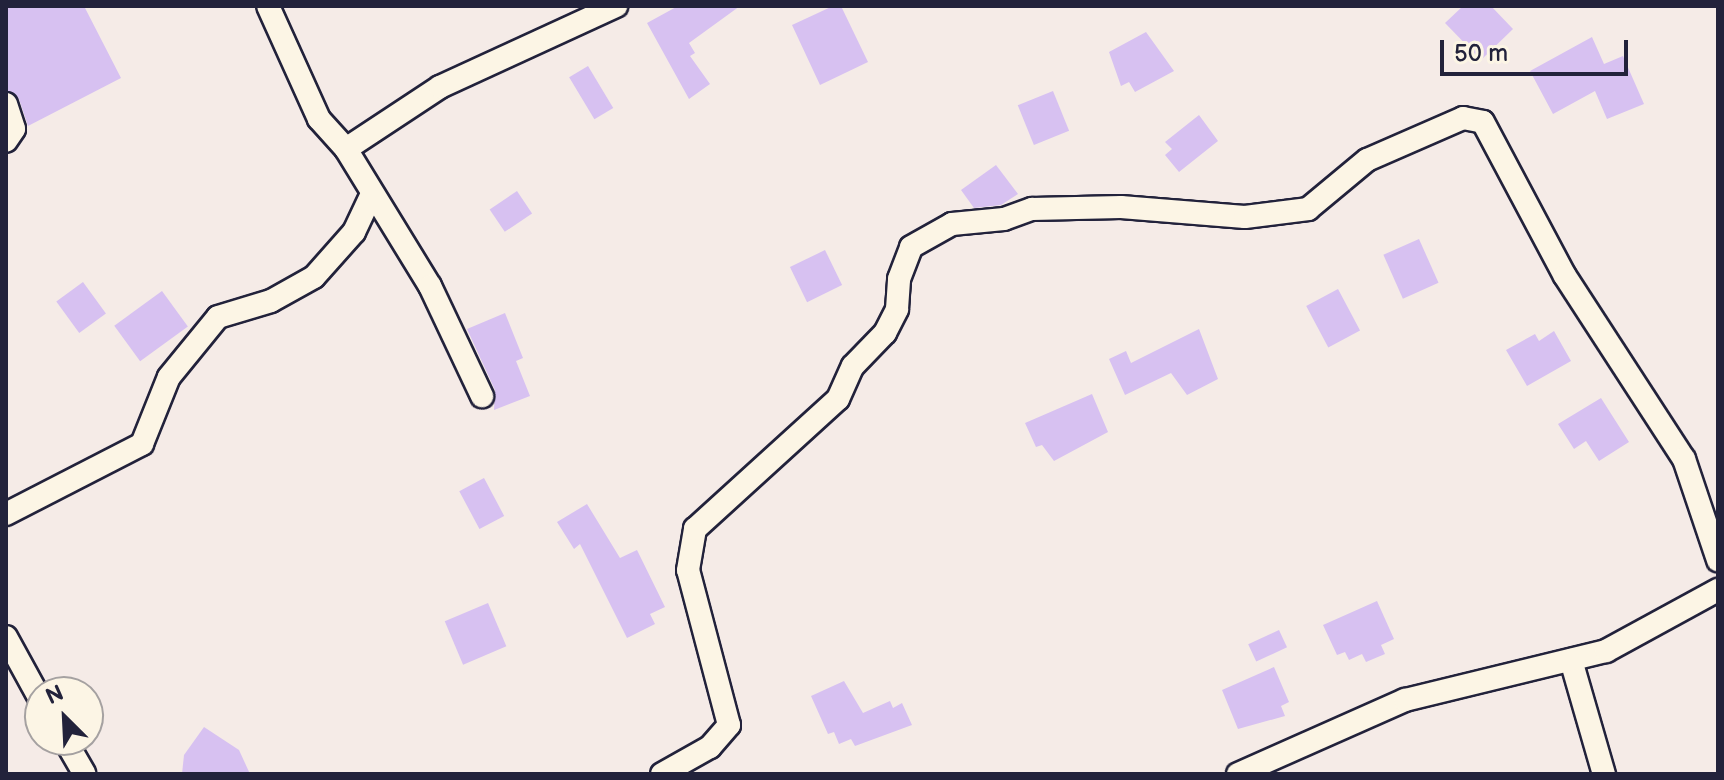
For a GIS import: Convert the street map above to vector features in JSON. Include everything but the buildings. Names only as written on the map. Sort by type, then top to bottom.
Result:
[{"type":"street","points":[[268,6],[319,119],[346,149],[448,318],[482,396]]},
{"type":"street","points":[[346,149],[440,87],[616,6]]},
{"type":"street","points":[[6,104],[14,129],[6,141]]},
{"type":"street","points":[[662,774],[723,738],[729,725],[691,585],[695,529],[838,399],[853,366],[885,333],[897,309],[899,279],[911,247],[952,224],[1004,219],[1032,209],[1121,207],[1245,217],[1308,209],[1367,160],[1463,118],[1483,122],[1565,276],[1684,459],[1718,560]]},
{"type":"street","points":[[6,514],[142,444],[169,377],[218,317],[271,301],[314,277],[354,232],[372,194]]},
{"type":"street","points":[[1238,774],[1405,700],[1606,651],[1718,590]]},
{"type":"street","points":[[6,637],[27,676]]},
{"type":"street","points":[[1571,660],[1604,774]]},
{"type":"street","points":[[74,756],[85,774]]}]
